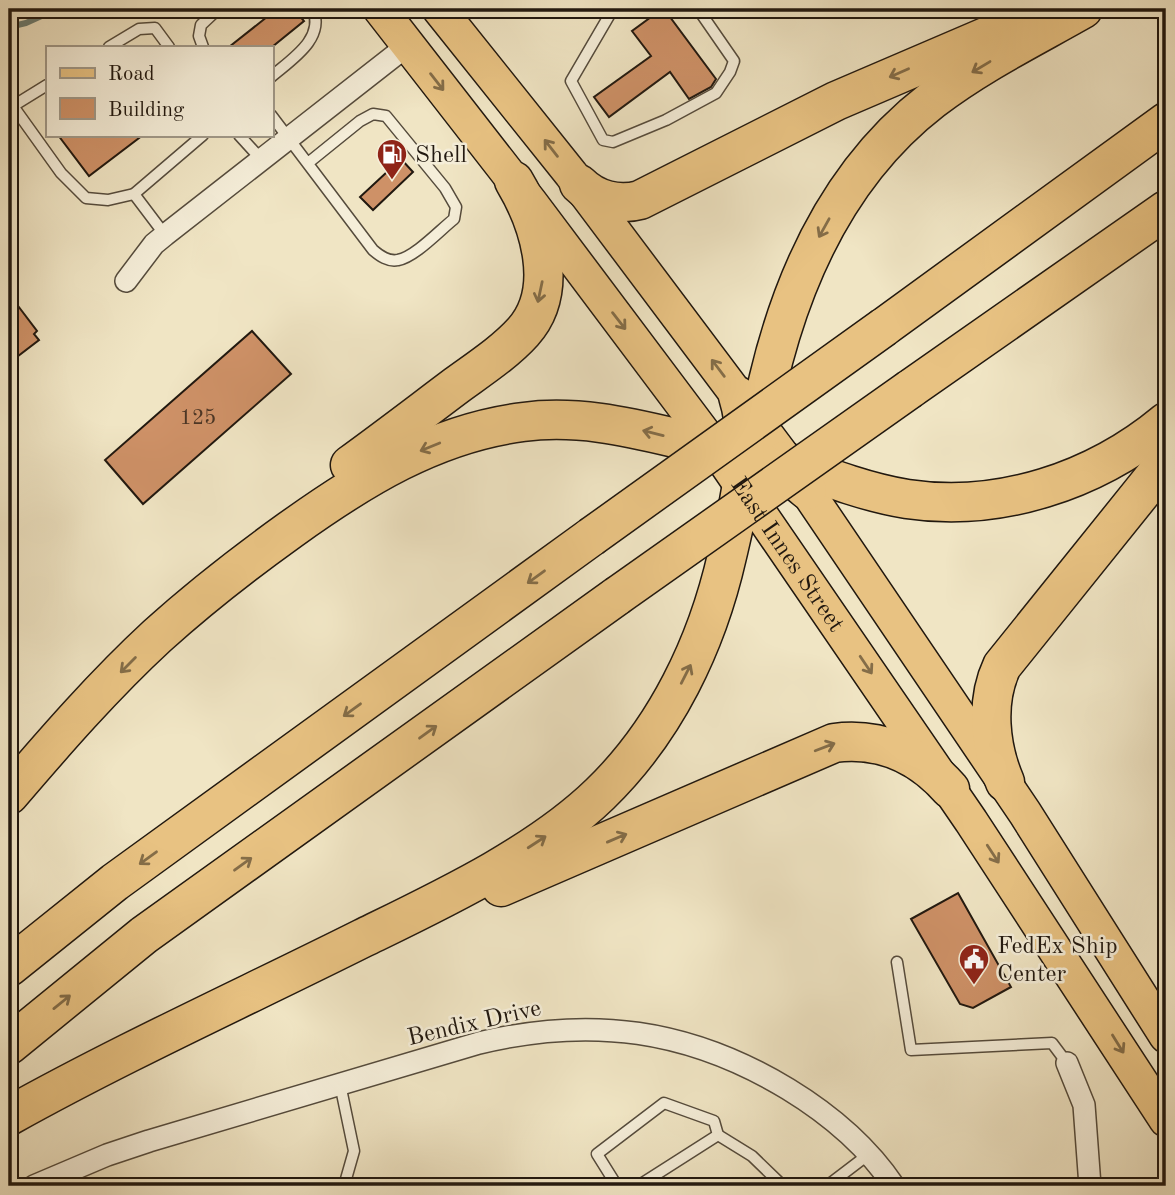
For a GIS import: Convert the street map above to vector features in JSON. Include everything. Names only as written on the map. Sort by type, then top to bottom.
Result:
[{"type":"highway","points":[[579,184],[590,194],[602,199],[622,203],[640,200],[836,101],[1052,9]]},
{"type":"highway","points":[[9,1116],[479,878],[557,828],[601,793],[657,722],[695,658],[717,598],[783,329],[801,276],[830,219],[867,166],[898,131],[932,100],[978,69],[1083,9]]},
{"type":"highway","points":[[9,967],[115,882],[1166,122]]},
{"type":"highway","points":[[9,795],[75,719],[214,579],[293,509],[463,381],[523,331],[538,304],[543,264],[534,226],[514,181]]},
{"type":"highway","points":[[9,1045],[145,935],[617,596],[1166,210]]},
{"type":"highway","points":[[157,637],[249,561],[323,506],[386,468],[453,438],[490,428],[525,422],[580,420],[634,428],[750,455],[891,496],[926,501],[982,500],[1037,490],[1090,472],[1138,445],[1166,422]]},
{"type":"highway","points":[[1005,782],[997,761],[992,711],[995,686],[1002,666],[1166,462]]},
{"type":"highway","points":[[261,989],[619,838],[834,743],[868,743],[903,752],[931,769],[950,789]]},
{"type":"main road","name":"East Innes Street","points":[[380,9],[514,181],[750,455],[1005,782],[1166,1036]]},
{"type":"main road","name":"East Innes Street","points":[[439,9],[579,184],[750,455],[823,603],[950,789],[1166,1120]]},
{"type":"street","points":[[126,281],[154,244],[260,158],[408,45]]},
{"type":"street","name":"Bendix Drive","points":[[34,1186],[139,1144],[340,1084],[513,1035],[578,1028],[652,1034],[720,1054],[759,1073],[807,1101],[834,1121],[869,1154],[894,1186]]},
{"type":"street","points":[[1067,1063],[1084,1105],[1090,1186]]},
{"type":"lane","points":[[203,46],[199,36],[201,25],[218,9]]},
{"type":"lane","points":[[273,75],[311,42],[317,28],[313,9]]},
{"type":"lane","points":[[613,9],[571,81],[603,140],[612,142],[666,120],[716,93],[730,72],[734,61],[698,9]]},
{"type":"lane","points":[[111,46],[139,29],[155,28],[168,46]]},
{"type":"lane","points":[[46,86],[13,106],[61,173],[86,198],[108,200],[134,194],[202,136]]},
{"type":"lane","points":[[273,117],[373,250],[383,258],[397,261],[410,256],[454,219],[456,207],[445,188],[386,116],[373,114],[360,121],[308,163]]},
{"type":"lane","points":[[240,136],[260,158]]},
{"type":"lane","points":[[134,194],[165,235]]},
{"type":"lane","points":[[897,962],[911,1050],[1052,1042],[1067,1063]]},
{"type":"lane","points":[[340,1084],[354,1151],[344,1186]]},
{"type":"lane","points":[[617,1186],[597,1154],[664,1103],[714,1121],[718,1135],[752,1156],[783,1186]]},
{"type":"lane","points":[[638,1186],[718,1135]]},
{"type":"lane","points":[[827,1186],[869,1154]]},
{"type":"building","points":[[277,9],[294,9],[304,21],[273,46],[230,46]]},
{"type":"building","points":[[662,9],[716,79],[711,87],[689,99],[670,72],[609,117],[594,97],[651,56],[632,31]]},
{"type":"building","points":[[59,136],[142,136],[89,176]]},
{"type":"building","points":[[401,159],[413,172],[373,210],[360,197]]},
{"type":"building","points":[[9,294],[37,331],[34,334],[39,340],[9,363]]},
{"type":"building","points":[[252,331],[291,374],[143,504],[105,460]]},
{"type":"building","points":[[958,893],[1011,987],[973,1008],[960,1004],[911,919]]},
{"type":"waterway","points":[[9,27],[26,23],[57,9]]},
{"type":"place","name":"Shell","points":[[392,181]]},
{"type":"place","name":"FedEx Ship Center","points":[[974,986]]}]
